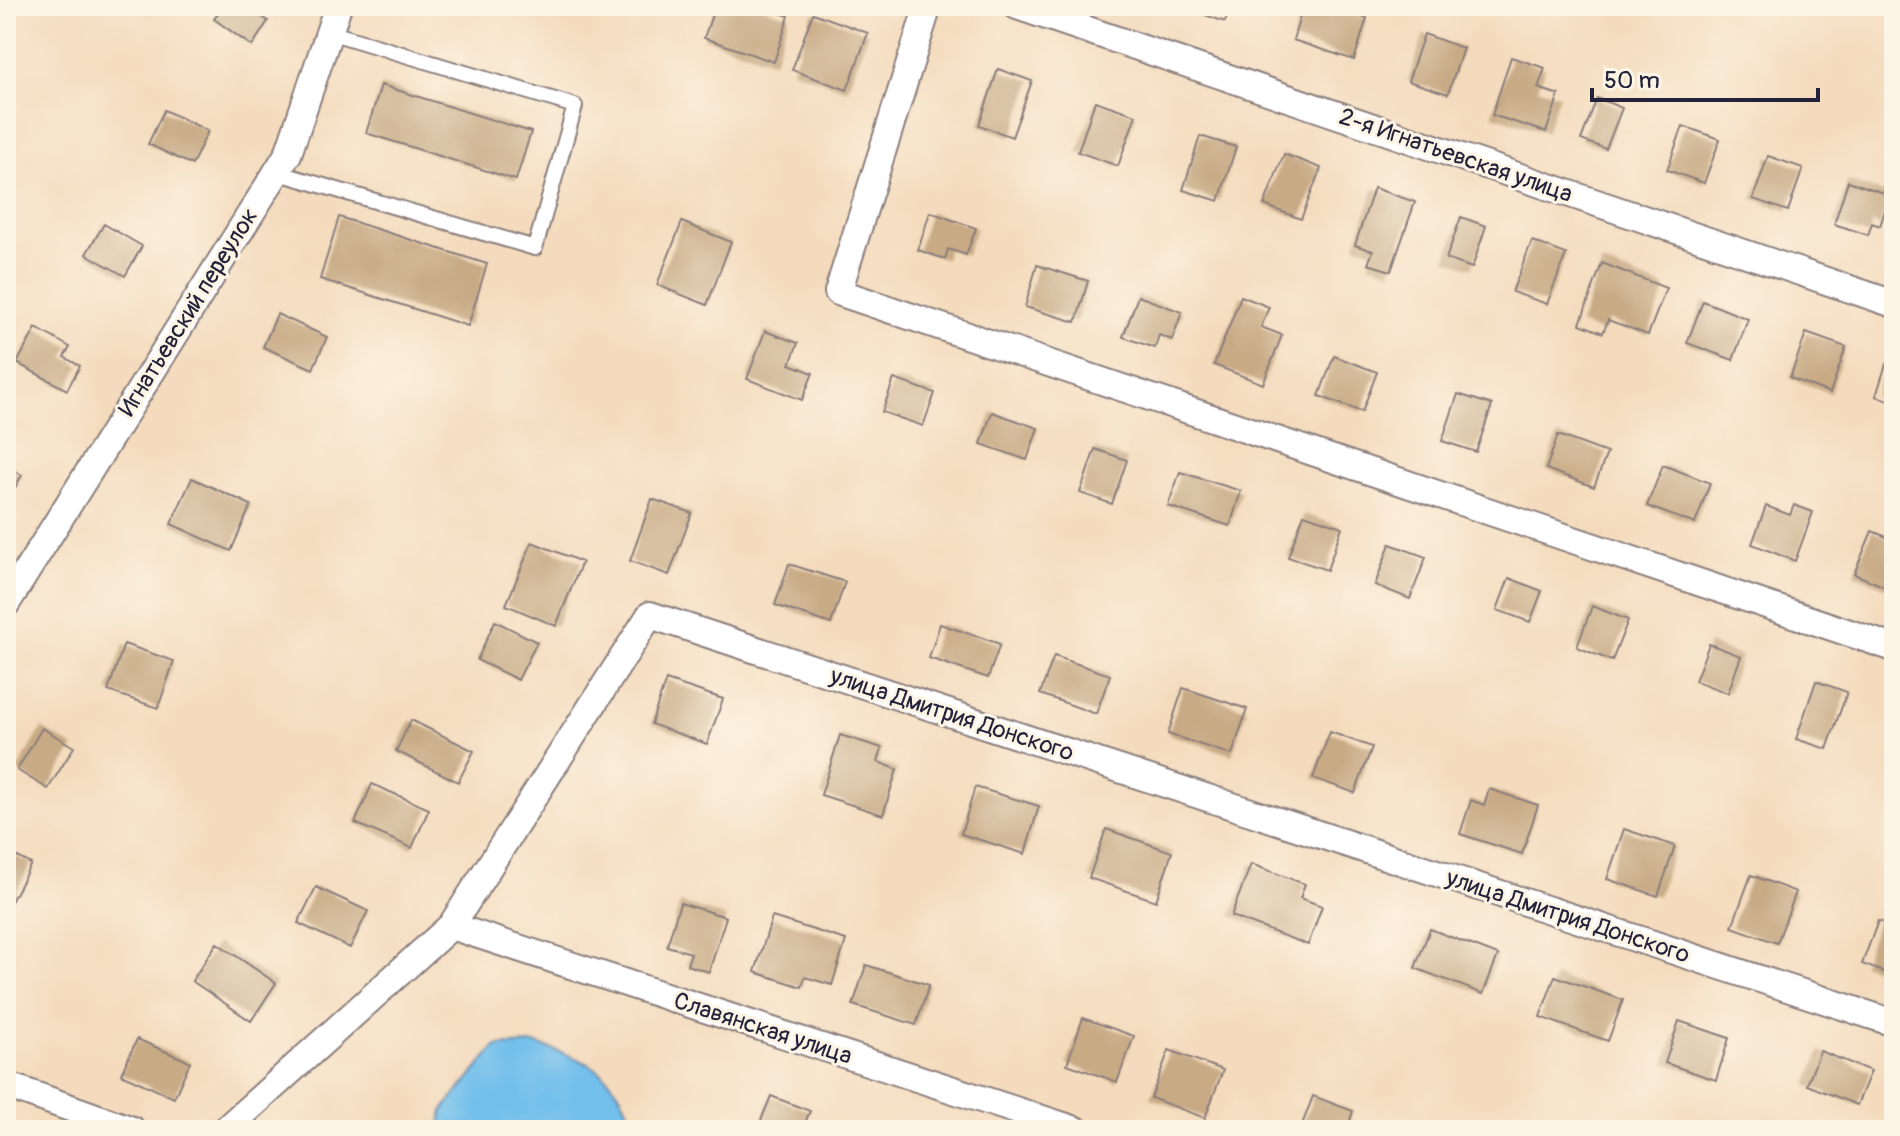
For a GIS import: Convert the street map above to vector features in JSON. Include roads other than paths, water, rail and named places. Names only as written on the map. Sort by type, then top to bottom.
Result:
[{"type":"street","name":"Игнатьевский переулок","points":[[6,604],[288,154],[338,6]]},
{"type":"street","points":[[928,6],[838,292],[1894,648]]},
{"type":"street","name":"2-я Игнатьевская улица","points":[[1017,6],[1894,304]]},
{"type":"street","name":"улица Дмитрия Донского","points":[[225,1130],[451,926],[650,615],[1894,1023]]},
{"type":"street","name":"Славянская улица","points":[[451,926],[1076,1130]]},
{"type":"street","points":[[6,1085],[132,1130]]},
{"type":"lane","points":[[276,172],[535,248],[575,106],[329,32]]},
{"type":"water","points":[[535,1044],[571,1056],[599,1071],[620,1094],[634,1130],[439,1130],[443,1110],[496,1046]]}]
